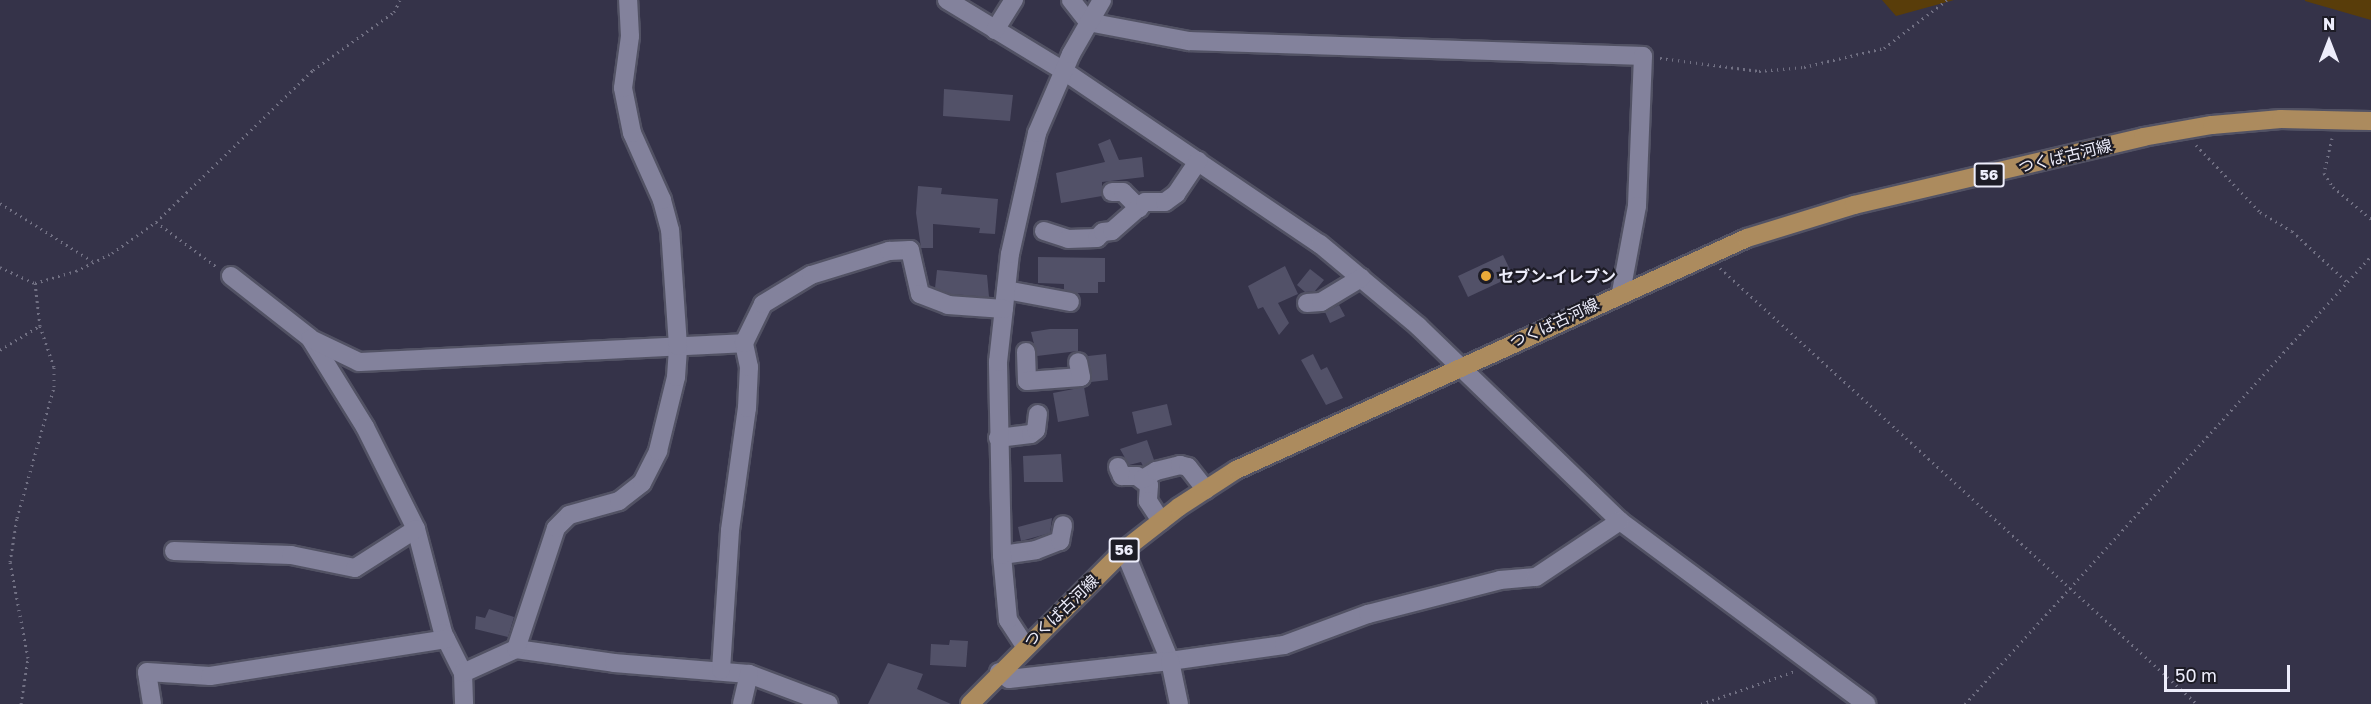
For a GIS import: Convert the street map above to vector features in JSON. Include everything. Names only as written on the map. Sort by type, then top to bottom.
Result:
[{"type":"main road","name":"つくば古河線","points":[[970,704],[1025,646],[1124,550],[1161,521],[1236,470],[1706,255],[1748,238],[1854,205],[2185,129],[2281,119],[2371,121]]},
{"type":"street","points":[[516,649],[556,528],[569,514],[619,501],[642,483],[658,451],[676,377],[678,346],[670,230],[662,200],[633,133],[623,88],[630,36],[628,0]]},
{"type":"street","points":[[947,0],[1064,71],[1320,244],[1461,366],[1620,521],[1866,704]]},
{"type":"street","points":[[995,30],[1014,0]]},
{"type":"street","points":[[1071,0],[1088,22],[1189,41],[1643,56],[1637,206],[1621,292]]},
{"type":"street","points":[[1025,646],[1008,620],[1002,555],[998,381],[1006,291],[1014,231],[1037,133],[1064,71],[1088,22],[1102,0]]},
{"type":"street","points":[[1044,231],[1068,239],[1097,238],[1144,202],[1165,202],[1171,198],[1198,161]]},
{"type":"street","points":[[1112,192],[1123,192],[1139,208]]},
{"type":"street","points":[[721,670],[730,530],[747,408],[749,367],[744,343],[763,304],[810,275],[889,251],[910,250],[920,294],[948,305],[1004,309]]},
{"type":"street","points":[[231,276],[310,338],[359,362],[744,343]]},
{"type":"street","points":[[1307,303],[1322,302],[1361,278]]},
{"type":"street","points":[[1006,291],[1070,302]]},
{"type":"street","points":[[310,338],[365,428],[416,529],[446,639],[463,673],[464,704]]},
{"type":"street","points":[[1026,352],[1027,381]]},
{"type":"street","points":[[998,381],[1081,377],[1078,362]]},
{"type":"street","points":[[998,438],[1031,434],[1036,430],[1038,414]]},
{"type":"street","points":[[1118,467],[1122,476],[1143,479],[1180,465],[1188,468],[1206,490]]},
{"type":"street","points":[[1143,479],[1151,491],[1152,510],[1161,521]]},
{"type":"street","points":[[999,672],[1009,679],[1170,661],[1284,645],[1368,615],[1500,580],[1536,577],[1620,521]]},
{"type":"street","points":[[1002,555],[1036,550],[1060,541],[1063,525]]},
{"type":"street","points":[[174,552],[291,555],[356,568],[416,529]]},
{"type":"street","points":[[1124,550],[1170,661],[1179,704]]},
{"type":"street","points":[[152,704],[147,672],[210,676],[446,639]]},
{"type":"street","points":[[463,673],[516,649],[614,663],[749,674],[829,704]]},
{"type":"street","points":[[742,704],[749,674]]},
{"type":"path","points":[[0,267],[35,284],[76,272],[92,261],[112,253],[156,222],[314,70],[394,12],[400,0]]},
{"type":"path","points":[[1643,56],[1759,72],[1804,67],[1884,48],[1947,0]]},
{"type":"path","points":[[2338,119],[2324,173],[2333,187],[2371,219]]},
{"type":"path","points":[[2185,129],[2260,212],[2299,237],[2347,282]]},
{"type":"path","points":[[0,203],[92,261]]},
{"type":"path","points":[[156,222],[180,243],[231,276]]},
{"type":"path","points":[[1706,255],[2197,704]]},
{"type":"path","points":[[1965,704],[2371,256]]},
{"type":"path","points":[[21,704],[27,658],[10,562],[17,518],[54,387],[54,367],[40,326],[35,284]]},
{"type":"path","points":[[0,350],[40,326]]},
{"type":"path","points":[[1701,704],[1813,665]]},
{"type":"shaded area","points":[[1882,0],[1954,0],[1896,16]]},
{"type":"shaded area","points":[[2305,0],[2371,0],[2371,20],[2305,1]]},
{"type":"building","points":[[944,89],[1013,95],[1010,121],[943,116]]},
{"type":"building","points":[[1110,139],[1119,160],[1142,157],[1144,177],[1102,182],[1102,196],[1061,203],[1056,173],[1105,162],[1098,144]]},
{"type":"building","points":[[918,186],[942,188],[941,194],[998,199],[995,234],[979,233],[980,228],[933,224],[933,248],[921,248],[916,213]]},
{"type":"building","name":"セブン-イレブン","points":[[1503,255],[1513,276],[1468,297],[1458,276]]},
{"type":"building","points":[[1038,257],[1105,258],[1105,282],[1098,282],[1098,293],[1077,293],[1064,290],[1064,284],[1038,283]]},
{"type":"building","points":[[1285,266],[1298,294],[1278,303],[1289,323],[1279,335],[1263,307],[1258,309],[1248,286]]},
{"type":"building","points":[[1310,269],[1324,280],[1315,291],[1305,292],[1297,285]]},
{"type":"building","points":[[937,270],[987,275],[989,297],[951,294],[935,288]]},
{"type":"building","points":[[1339,305],[1345,316],[1330,323],[1325,312]]},
{"type":"building","points":[[1078,329],[1078,351],[1037,356],[1031,332]]},
{"type":"building","points":[[1106,354],[1108,380],[1091,382],[1088,356]]},
{"type":"building","points":[[1313,354],[1321,370],[1327,367],[1343,398],[1326,405],[1301,360]]},
{"type":"building","points":[[1084,387],[1089,416],[1058,422],[1053,393]]},
{"type":"building","points":[[1167,404],[1172,425],[1137,434],[1132,412]]},
{"type":"building","points":[[1147,440],[1154,460],[1143,466],[1141,462],[1129,465],[1120,449]]},
{"type":"building","points":[[1061,454],[1063,482],[1024,482],[1023,456]]},
{"type":"building","points":[[1052,518],[1050,533],[1021,541],[1018,527]]},
{"type":"building","points":[[489,609],[514,617],[508,637],[475,629],[476,616],[485,618]]},
{"type":"building","points":[[950,640],[968,641],[966,667],[930,665],[931,644],[949,645]]},
{"type":"building","points":[[888,663],[923,674],[917,689],[951,704],[868,704]]},
{"type":"place","name":"セブン-イレブン","points":[[1486,276]]}]
